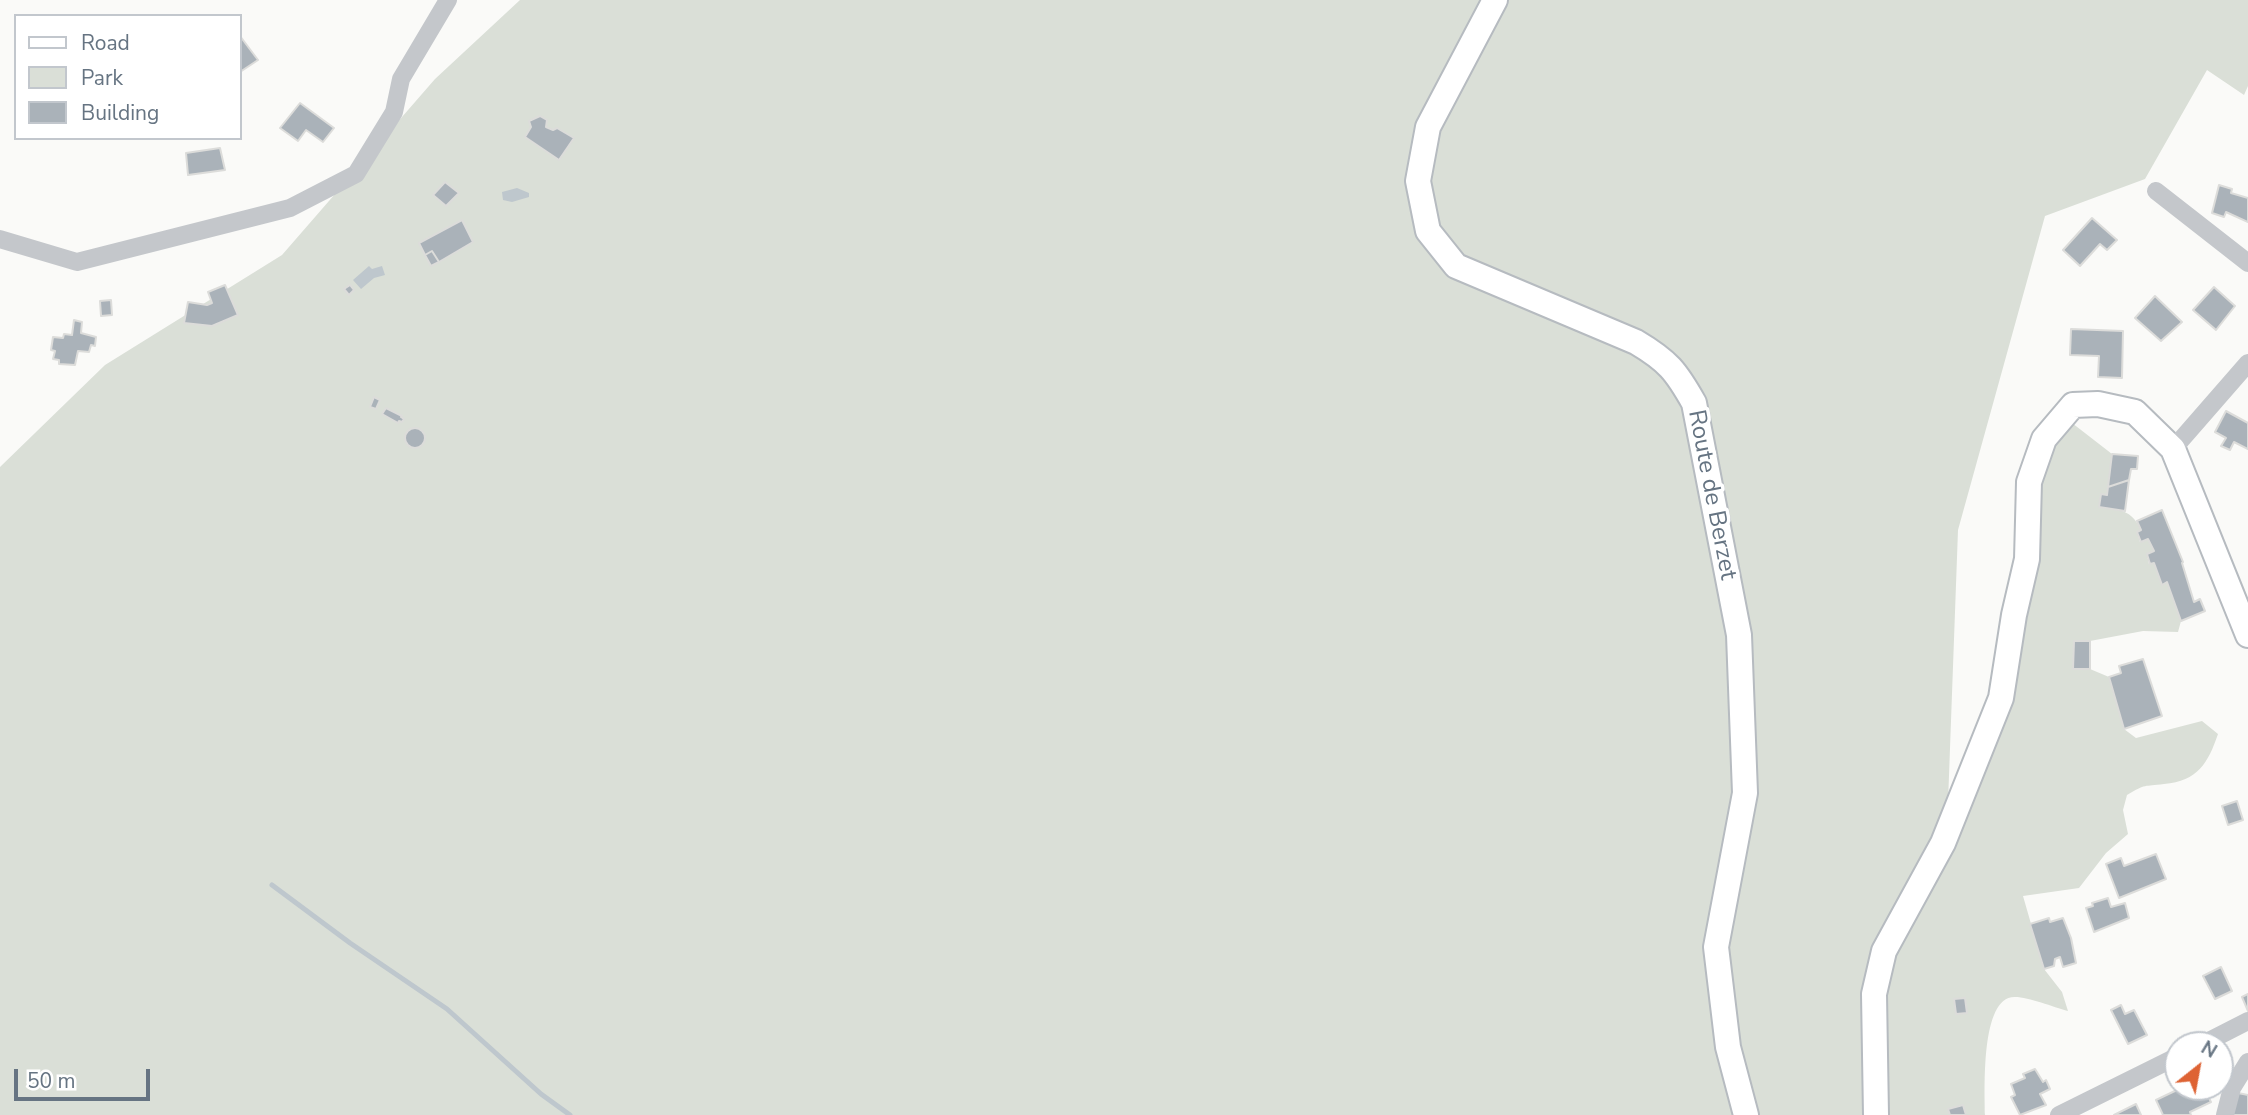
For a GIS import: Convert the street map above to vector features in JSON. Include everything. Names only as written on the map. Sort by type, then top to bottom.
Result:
[{"type":"street","points":[[0,239],[77,262],[290,208],[356,174],[394,112],[401,79],[448,0]]},
{"type":"street","name":"Route de Berzet","points":[[1496,0],[1428,127],[1418,181],[1428,231],[1455,266],[1636,342],[1663,358],[1680,377],[1695,403],[1739,635],[1745,793],[1716,947],[1728,1047],[1746,1115]]},
{"type":"street","points":[[2156,191],[2248,263]]},
{"type":"street","points":[[2173,449],[2248,363]]},
{"type":"street","points":[[1876,1115],[1874,994],[1884,951],[1942,843],[2001,698],[2014,615],[2027,559],[2029,482],[2044,439],[2073,405],[2098,404],[2136,412],[2173,449],[2248,635]]},
{"type":"street","points":[[2228,1031],[2248,1021]]},
{"type":"street","points":[[2225,1115],[2232,1088],[2248,1062]]},
{"type":"street","points":[[2059,1115],[2164,1063]]},
{"type":"green space","points":[[520,0],[2248,0],[2248,86],[2244,95],[2207,70],[2145,179],[2045,216],[1958,530],[1947,830],[2001,698],[2029,482],[2063,416],[2112,454],[2107,495],[2101,495],[2099,507],[2129,514],[2137,523],[2141,530],[2137,532],[2140,542],[2148,539],[2154,551],[2147,555],[2149,564],[2154,563],[2162,585],[2167,582],[2181,621],[2178,632],[2143,631],[2090,641],[2074,641],[2073,669],[2090,669],[2109,677],[2124,729],[2136,738],[2202,721],[2218,734],[2210,754],[2200,769],[2185,779],[2145,786],[2127,795],[2123,810],[2128,834],[2106,853],[2079,888],[2023,896],[2044,969],[2062,992],[2068,1011],[2021,997],[2004,1001],[1990,1028],[1985,1067],[1985,1115],[0,1115],[0,467],[105,365],[282,255],[435,79]]},
{"type":"shaded area","points":[[517,188],[529,193],[529,197],[512,202],[503,200],[502,192]]},
{"type":"shaded area","points":[[369,266],[372,269],[382,266],[385,275],[374,278],[361,289],[353,280]]},
{"type":"building","points":[[242,39],[258,60],[242,71]]},
{"type":"building","points":[[300,103],[334,128],[323,142],[306,130],[298,141],[280,128]]},
{"type":"building","points":[[540,116],[547,120],[546,127],[553,130],[557,128],[574,138],[559,160],[525,137],[531,127],[529,121]]},
{"type":"building","points":[[220,148],[225,170],[188,175],[186,153]]},
{"type":"building","points":[[445,182],[459,193],[446,206],[433,195]]},
{"type":"building","points":[[2219,185],[2232,189],[2231,193],[2248,198],[2248,222],[2226,212],[2224,217],[2212,213]]},
{"type":"building","points":[[2092,218],[2117,240],[2107,250],[2100,244],[2080,266],[2063,250]]},
{"type":"building","points":[[462,220],[473,242],[439,262],[432,251],[425,255],[419,243]]},
{"type":"building","points":[[432,251],[439,262],[431,266],[425,255]]},
{"type":"building","points":[[225,285],[238,315],[212,326],[184,323],[188,302],[207,305],[212,303],[208,292]]},
{"type":"building","points":[[350,285],[354,290],[349,295],[344,289]]},
{"type":"building","points":[[2214,287],[2235,306],[2216,330],[2193,310]]},
{"type":"building","points":[[2155,296],[2182,322],[2161,341],[2135,318]]},
{"type":"building","points":[[111,300],[112,315],[101,316],[100,301]]},
{"type":"building","points":[[74,320],[82,322],[81,333],[96,337],[95,346],[91,345],[89,352],[78,351],[75,365],[59,364],[59,360],[53,359],[55,351],[51,350],[53,337],[72,335]]},
{"type":"building","points":[[2071,329],[2123,331],[2122,378],[2098,377],[2099,356],[2070,355]]},
{"type":"building","points":[[374,397],[380,400],[376,409],[370,407]]},
{"type":"building","points":[[386,408],[402,416],[402,422],[398,423],[382,414]]},
{"type":"building","points":[[2226,411],[2248,423],[2248,449],[2234,442],[2230,450],[2221,446],[2226,438],[2215,432]]},
{"type":"building","points":[[415,428],[422,431],[425,438],[422,445],[415,448],[408,445],[405,438],[408,431]]},
{"type":"building","points":[[2112,454],[2138,456],[2137,469],[2131,469],[2129,480],[2108,487]]},
{"type":"building","points":[[2129,480],[2125,511],[2099,507],[2101,494],[2107,495],[2108,487]]},
{"type":"building","points":[[2162,510],[2183,562],[2194,602],[2200,599],[2205,611],[2181,621],[2167,582],[2162,585],[2154,563],[2150,564],[2147,554],[2154,551],[2148,539],[2141,542],[2137,532],[2141,530],[2137,521]]},
{"type":"building","points":[[2074,641],[2090,641],[2090,669],[2073,669]]},
{"type":"building","points":[[2143,659],[2162,716],[2124,729],[2109,677],[2121,673],[2119,666]]},
{"type":"building","points":[[2237,801],[2243,820],[2228,825],[2222,806]]},
{"type":"building","points":[[2156,854],[2166,879],[2119,898],[2106,864],[2121,858],[2124,866]]},
{"type":"building","points":[[2108,898],[2111,907],[2125,903],[2129,918],[2094,932],[2086,908]]},
{"type":"building","points":[[2049,918],[2050,922],[2063,918],[2071,938],[2076,963],[2063,967],[2060,957],[2055,959],[2054,966],[2044,969],[2030,924]]},
{"type":"building","points":[[2221,967],[2232,991],[2215,999],[2203,976]]},
{"type":"building","points":[[2248,994],[2248,1011],[2242,997]]},
{"type":"building","points":[[1965,998],[1967,1013],[1956,1014],[1954,999]]},
{"type":"building","points":[[2121,1005],[2125,1014],[2134,1010],[2147,1035],[2128,1044],[2111,1010]]},
{"type":"building","points":[[2035,1069],[2043,1082],[2046,1080],[2050,1089],[2040,1094],[2046,1105],[2020,1115],[2011,1097],[2015,1095],[2011,1084],[2025,1078],[2023,1074]]},
{"type":"building","points":[[2238,1093],[2248,1095],[2248,1115],[2232,1115]]},
{"type":"building","points":[[2164,1096],[2164,1101],[2211,1102],[2190,1112],[2191,1115],[2163,1115],[2156,1100]]},
{"type":"building","points":[[2136,1104],[2141,1115],[2114,1115]]},
{"type":"building","points":[[1963,1105],[1966,1115],[1950,1115],[1948,1109]]},
{"type":"waterway","points":[[272,885],[350,943],[447,1009],[541,1094],[570,1115]]}]
